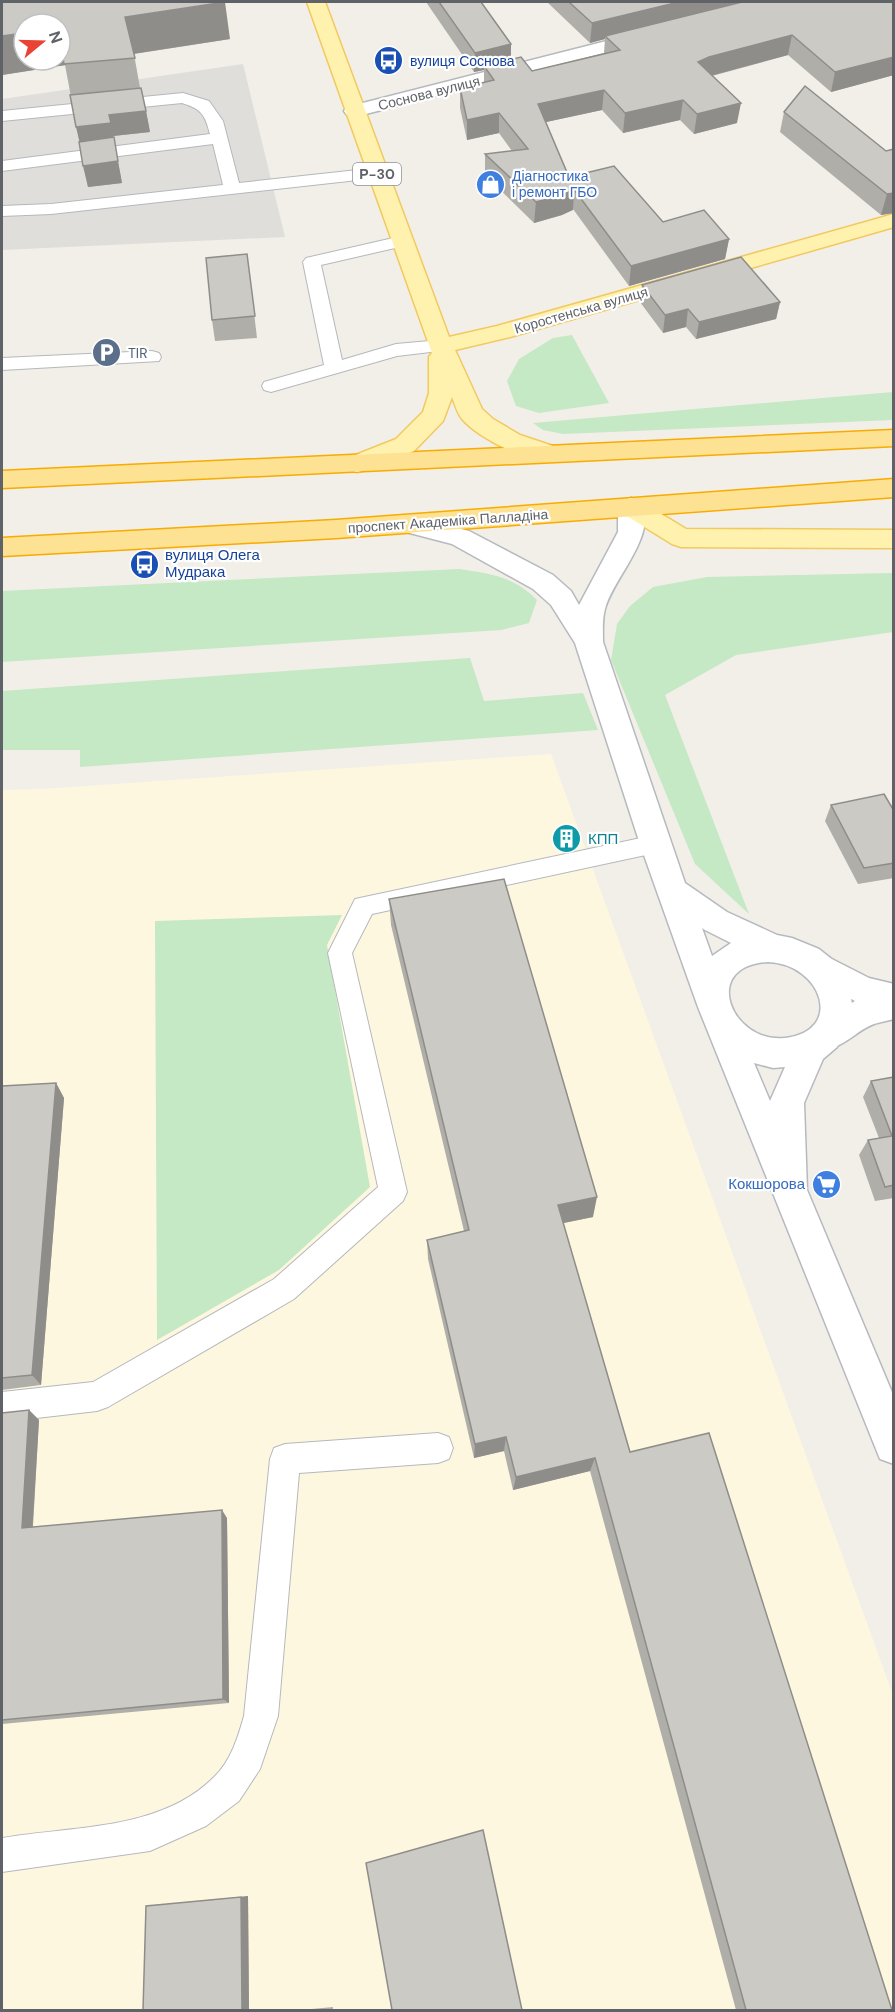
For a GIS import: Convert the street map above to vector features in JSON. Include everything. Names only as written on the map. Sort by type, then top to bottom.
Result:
[{"type":"highway","points":[[2,480],[894,438]]},
{"type":"highway","name":"проспект Академіка Палладіна","points":[[2,547],[411,525],[894,488]]},
{"type":"main road","name":"Р-30","points":[[316,2],[376,173],[441,346],[471,414],[484,425],[511,441],[550,454]]},
{"type":"main road","name":"Коростенська вулиця","points":[[441,346],[502,332],[894,220]]},
{"type":"main road","name":"Р-30","points":[[357,464],[405,445],[434,415],[441,393],[441,346]]},
{"type":"main road","points":[[631,507],[681,538],[894,539]]},
{"type":"street","name":"Соснова вулиця","points":[[354,111],[669,31]]},
{"type":"street","points":[[589,642],[591,609],[631,532],[631,507]]},
{"type":"street","points":[[411,525],[460,537],[543,582],[561,598],[589,642],[656,844],[717,1012],[894,1445]]},
{"type":"street","points":[[674,892],[716,921],[770,947],[803,956],[862,990],[894,998]]},
{"type":"street","points":[[770,947],[746,950],[726,962],[714,980],[717,1012],[735,1036],[752,1047],[773,1053],[794,1052],[819,1041],[865,1012],[894,1005]]},
{"type":"street","points":[[790,1189],[787,1102],[819,1041],[837,1014],[834,988],[818,966]]},
{"type":"lane","points":[[2,116],[183,98],[204,104],[215,121],[232,189]]},
{"type":"lane","points":[[2,166],[219,138]]},
{"type":"lane","points":[[2,210],[51,209],[376,173]]},
{"type":"lane","points":[[334,368],[312,262],[402,241]]},
{"type":"lane","points":[[271,386],[396,350],[441,346]]},
{"type":"lane","points":[[2,364],[152,357]]},
{"type":"lane","points":[[2,1407],[97,1396],[284,1289],[393,1192],[340,953],[364,906],[656,844]]},
{"type":"lane","points":[[2,1855],[150,1834],[194,1814],[227,1789],[248,1757],[261,1716],[285,1459],[438,1448]]},
{"type":"shaded area","points":[[243,64],[285,237],[2,250],[2,99]]},
{"type":"shaded area","points":[[551,754],[893,1695],[893,2010],[2,2010],[2,790]]},
{"type":"green space","points":[[572,335],[609,403],[539,413],[516,406],[507,381],[519,359],[553,338]]},
{"type":"green space","points":[[893,392],[893,420],[563,434],[543,430],[533,423]]},
{"type":"green space","points":[[459,569],[501,577],[528,592],[537,600],[529,623],[501,630],[2,662],[2,591]]},
{"type":"green space","points":[[893,573],[893,632],[736,655],[665,695],[749,914],[695,864],[611,660],[617,624],[630,606],[653,587],[707,577]]},
{"type":"green space","points":[[470,658],[484,701],[583,693],[598,730],[80,767],[80,750],[2,750],[2,691]]},
{"type":"green space","points":[[342,915],[327,945],[370,1187],[279,1270],[157,1340],[155,921]]},
{"type":"building","points":[[2,2],[225,2],[125,17],[135,58],[72,63],[72,12],[12,12],[12,35],[2,36]]},
{"type":"building","points":[[439,2],[481,2],[511,44],[475,53]]},
{"type":"building","points":[[569,2],[679,2],[592,23]]},
{"type":"building","points":[[742,2],[894,2],[894,57],[835,72],[792,35],[698,62],[741,103],[697,114],[683,100],[625,113],[604,90],[538,104],[569,177],[614,166],[663,222],[704,210],[729,239],[631,266],[573,188],[574,190],[564,194],[536,202],[485,154],[528,149],[499,113],[467,120],[460,88],[494,80],[484,66],[521,57],[532,71],[620,50],[605,36]]},
{"type":"building","points":[[805,86],[886,151],[894,149],[894,193],[887,194],[784,112]]},
{"type":"building","points":[[141,88],[146,111],[109,115],[111,123],[76,127],[70,95]]},
{"type":"building","points":[[114,137],[118,161],[83,166],[79,142]]},
{"type":"building","points":[[247,254],[255,316],[212,320],[206,258]]},
{"type":"building","points":[[741,257],[780,302],[699,322],[688,309],[665,315],[642,285]]},
{"type":"building","points":[[884,794],[894,811],[894,863],[864,868],[831,805]]},
{"type":"building","points":[[504,879],[597,1197],[558,1205],[630,1452],[709,1433],[892,2010],[746,2010],[595,1458],[516,1477],[506,1437],[475,1444],[427,1240],[469,1230],[389,899]]},
{"type":"building","points":[[894,1077],[894,1185],[885,1187],[868,1140],[892,1136],[871,1081]]},
{"type":"building","points":[[56,1083],[32,1375],[2,1378],[2,1086]]},
{"type":"building","points":[[29,1410],[22,1528],[222,1510],[223,1699],[2,1720],[2,1413]]},
{"type":"building","points":[[483,1830],[522,2010],[392,2010],[366,1863]]},
{"type":"building","points":[[241,1897],[242,2010],[143,2010],[146,1906]]},
{"type":"place","name":"вулиця Соснова","points":[[389,61]]},
{"type":"place","name":"Діагностика і ремонт ГБО","points":[[491,184]]},
{"type":"place","name":"TIR","points":[[107,353]]},
{"type":"place","name":"вулиця Олега Мудрака","points":[[144,564]]},
{"type":"place","name":"КПП","points":[[567,839]]},
{"type":"place","name":"Кокшорова","points":[[826,1184]]}]
